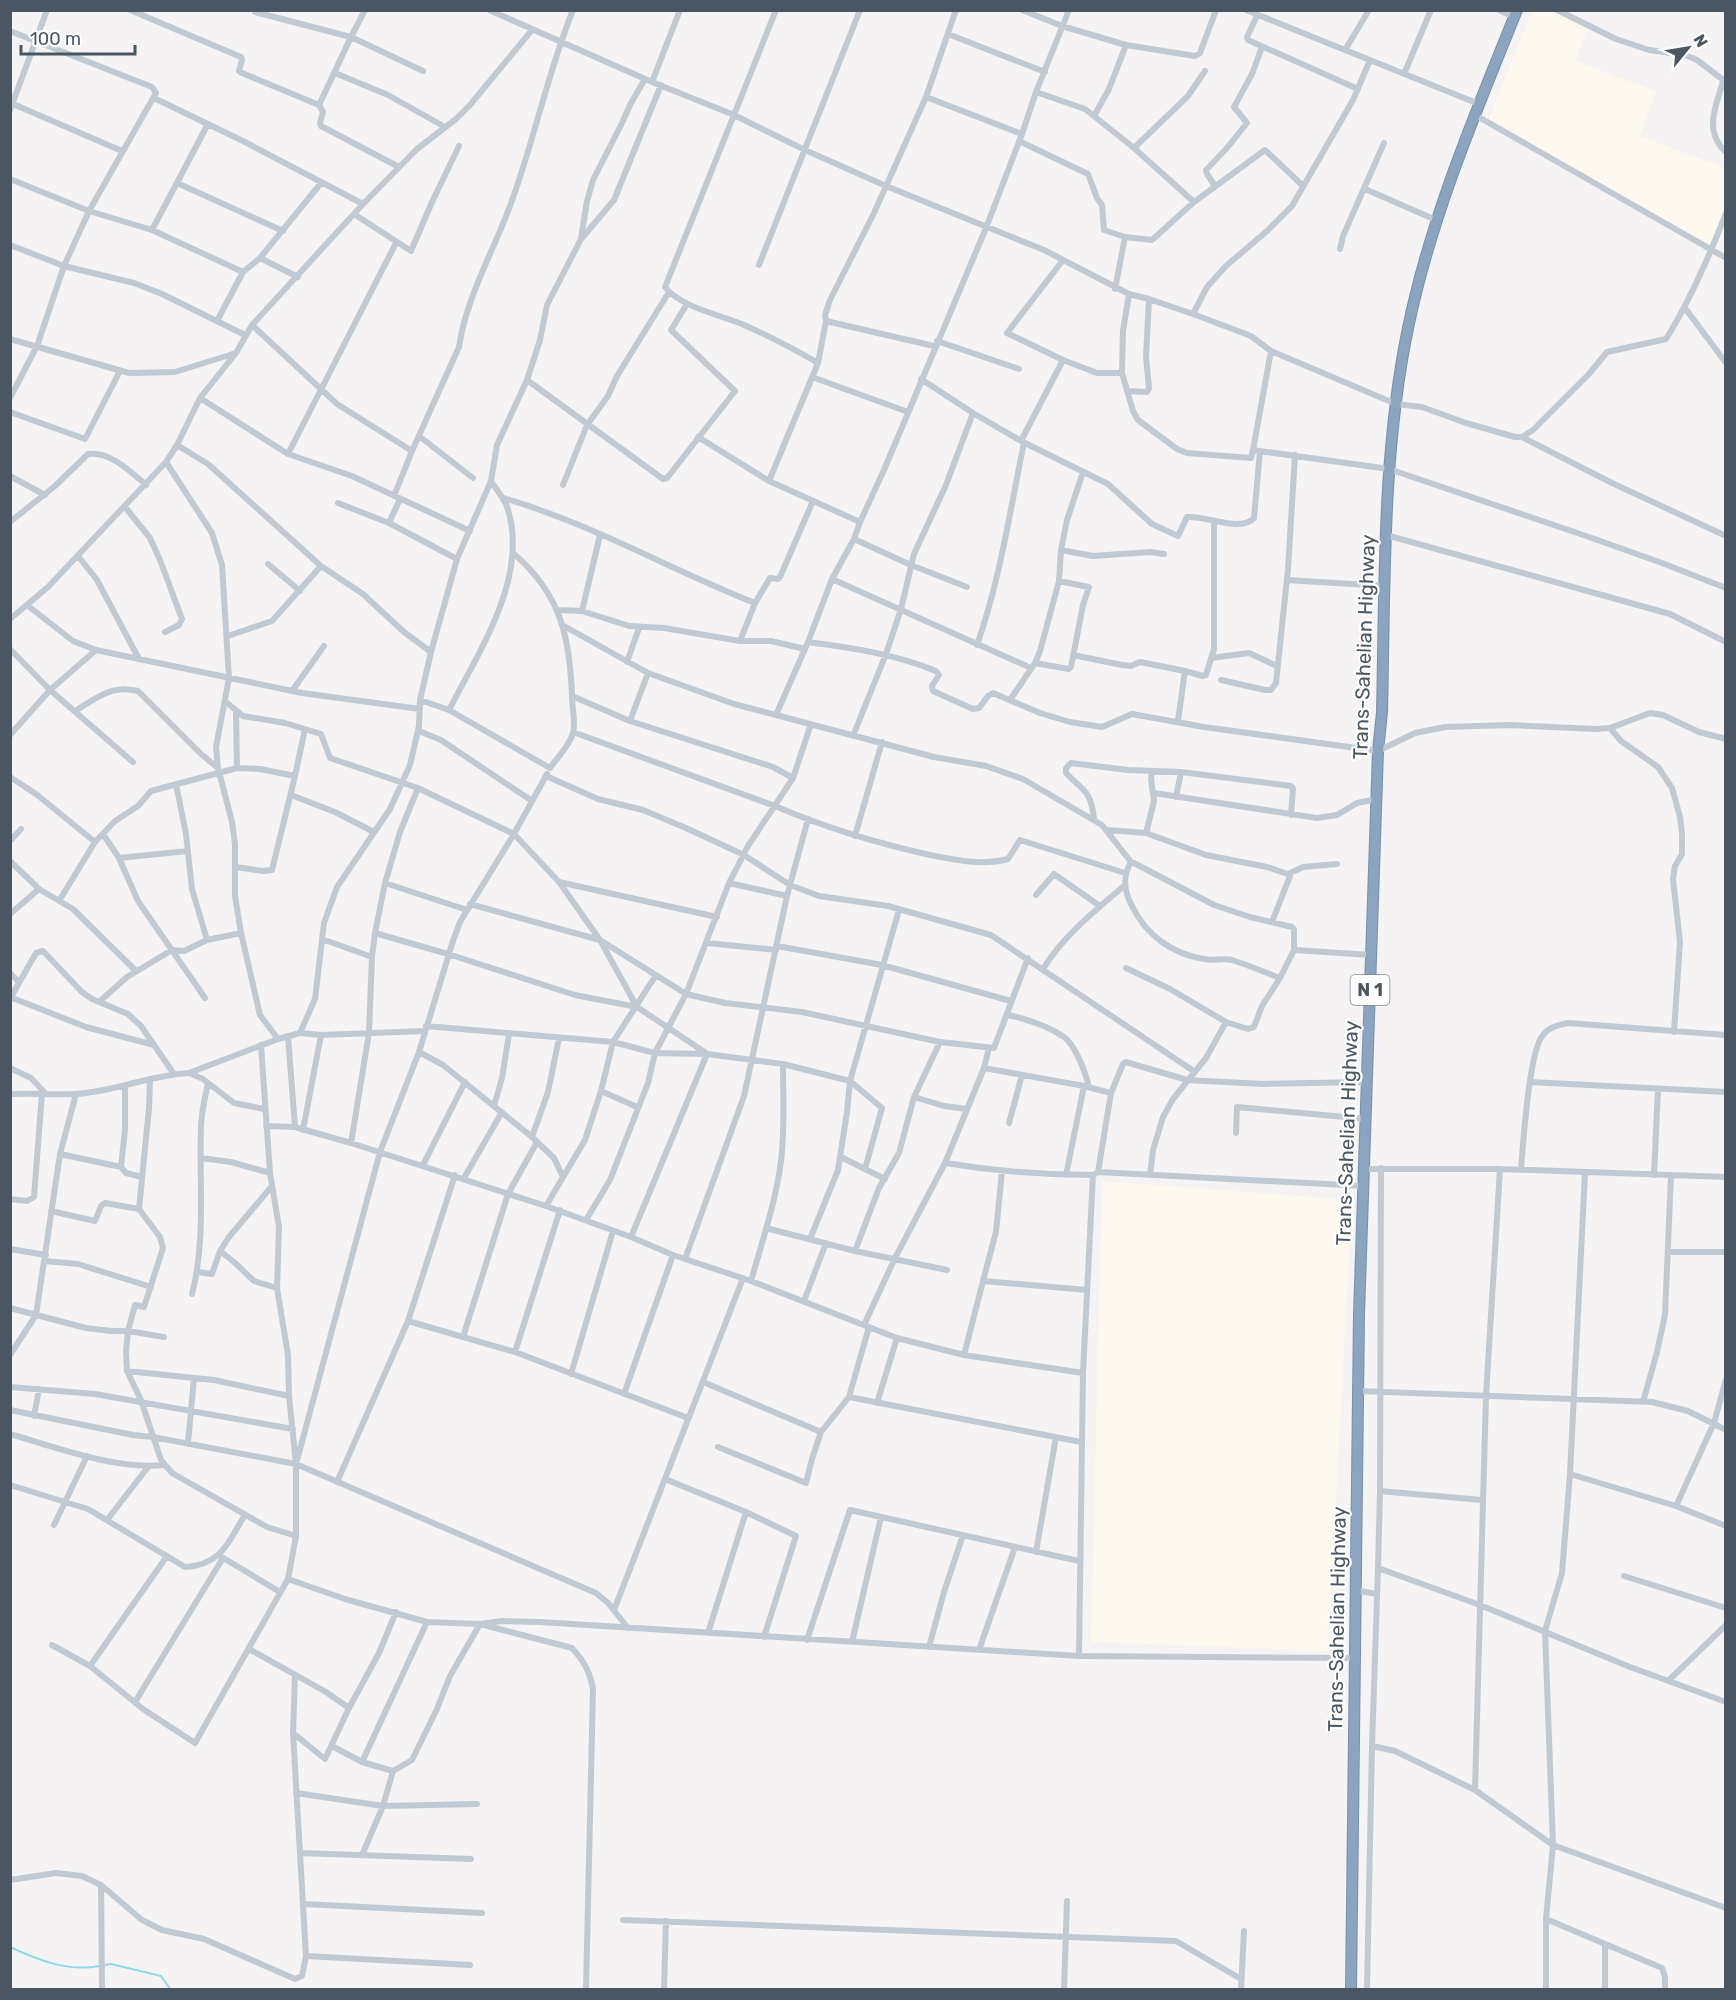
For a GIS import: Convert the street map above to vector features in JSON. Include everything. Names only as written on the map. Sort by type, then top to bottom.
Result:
[{"type":"highway","name":"Trans-Sahelian Highway","points":[[1351,1989],[1357,1391],[1389,469],[1408,328],[1436,220],[1516,14]]},
{"type":"street","points":[[47,10],[11,107],[122,151]]},
{"type":"street","points":[[130,10],[241,57],[239,70],[242,73],[319,105],[323,112],[321,126],[399,167]]},
{"type":"street","points":[[319,105],[364,10]]},
{"type":"street","points":[[489,10],[649,80],[734,114],[805,150],[886,186],[1044,250],[1115,289],[1193,314],[1251,336],[1271,351],[1396,404],[1422,407],[1466,423],[1522,437],[1622,489],[1725,536]]},
{"type":"street","points":[[389,524],[412,451],[459,347],[461,331],[470,306],[510,206],[540,116],[560,41],[573,10]]},
{"type":"street","points":[[581,239],[593,180],[631,103],[649,80],[680,10]]},
{"type":"street","points":[[776,10],[665,287],[687,304],[742,324],[787,345],[818,363]]},
{"type":"street","points":[[759,265],[860,10]]},
{"type":"street","points":[[769,482],[818,363],[826,321],[825,315],[830,300],[886,186],[926,97],[956,10]]},
{"type":"street","points":[[1022,10],[1062,26],[1126,45],[1197,56],[1216,10]]},
{"type":"street","points":[[776,715],[832,579],[854,539],[986,228],[1069,10]]},
{"type":"street","points":[[1246,10],[1404,74],[1477,110],[1725,258]]},
{"type":"street","points":[[1345,50],[1369,10]]},
{"type":"street","points":[[1404,74],[1431,10]]},
{"type":"street","points":[[1499,10],[1516,14]]},
{"type":"street","points":[[1557,10],[1616,39],[1649,50],[1684,55],[1697,60],[1724,82],[1712,126],[1718,143],[1725,152]]},
{"type":"street","points":[[255,12],[351,38],[423,71]]},
{"type":"street","points":[[1257,16],[1247,39],[1358,89]]},
{"type":"street","points":[[10,619],[48,587],[166,462],[201,398],[236,353],[252,325],[399,167],[470,105],[532,30]]},
{"type":"street","points":[[10,31],[152,87],[156,93],[89,211],[64,266],[37,346],[10,398]]},
{"type":"street","points":[[948,34],[1045,72]]},
{"type":"street","points":[[1094,116],[1109,89],[1126,45]]},
{"type":"street","points":[[1215,186],[1206,170],[1246,123],[1234,107],[1252,74],[1262,47]]},
{"type":"street","points":[[1193,314],[1207,286],[1292,206],[1358,89],[1370,60]]},
{"type":"street","points":[[1134,148],[1188,96],[1205,71]]},
{"type":"street","points":[[335,73],[388,94],[445,127]]},
{"type":"street","points":[[300,1033],[315,999],[324,923],[337,887],[390,809],[410,765],[419,731],[420,700],[430,652],[457,559],[491,481],[496,445],[527,380],[540,340],[547,305],[581,239],[614,200],[661,85]]},
{"type":"street","points":[[1036,92],[1083,108],[1134,148],[1194,202]]},
{"type":"street","points":[[926,97],[1021,137],[1088,174],[1102,205],[1104,230],[1125,237],[1152,240],[1194,202],[1265,150],[1302,185]]},
{"type":"street","points":[[154,98],[363,204]]},
{"type":"street","points":[[152,230],[208,124]]},
{"type":"street","points":[[1340,249],[1343,236],[1384,143]]},
{"type":"street","points":[[354,214],[411,251],[459,147]]},
{"type":"street","points":[[10,179],[89,211],[152,230],[243,272]]},
{"type":"street","points":[[177,183],[283,231]]},
{"type":"street","points":[[217,321],[243,272],[261,258],[321,183]]},
{"type":"street","points":[[1365,189],[1436,220]]},
{"type":"street","points":[[1522,437],[1533,430],[1589,374],[1607,352],[1666,339],[1685,308],[1712,250],[1725,213]]},
{"type":"street","points":[[1115,289],[1125,237]]},
{"type":"street","points":[[288,454],[396,243]]},
{"type":"street","points":[[10,245],[64,266],[134,283],[162,294],[245,335]]},
{"type":"street","points":[[261,258],[298,277]]},
{"type":"street","points":[[1063,260],[1007,333],[1063,360],[1098,373],[1122,374]]},
{"type":"street","points":[[563,485],[588,425],[608,396],[617,376],[669,292]]},
{"type":"street","points":[[1129,294],[1122,374],[1138,420],[1177,449],[1187,453],[1251,458],[1256,450]]},
{"type":"street","points":[[1127,391],[1147,392],[1149,388],[1146,357],[1149,299]]},
{"type":"street","points":[[527,380],[664,479],[669,477],[735,389],[671,330],[687,304]]},
{"type":"street","points":[[1685,308],[1725,363]]},
{"type":"street","points":[[826,321],[935,344],[1019,369]]},
{"type":"street","points":[[252,325],[337,404],[412,451]]},
{"type":"street","points":[[10,339],[129,373],[176,372],[236,353]]},
{"type":"street","points":[[921,379],[1022,442],[1108,484],[1152,524],[1178,536],[1187,518],[1248,523],[1254,518],[1256,450],[1271,351]]},
{"type":"street","points":[[977,645],[1003,551],[1022,442],[1063,360]]},
{"type":"street","points":[[10,412],[85,439],[120,371]]},
{"type":"street","points":[[812,377],[908,411]]},
{"type":"street","points":[[201,398],[288,454],[352,476],[470,531]]},
{"type":"street","points":[[853,736],[886,654],[901,609],[917,547],[952,470],[973,413]]},
{"type":"street","points":[[419,436],[473,478]]},
{"type":"street","points":[[698,437],[769,482],[860,522]]},
{"type":"street","points":[[177,445],[208,464],[321,566],[363,594],[404,632],[430,652]]},
{"type":"street","points":[[1256,450],[1389,469],[1589,537],[1725,588]]},
{"type":"street","points":[[10,522],[45,495],[88,454],[93,453],[119,462],[146,484]]},
{"type":"street","points":[[1221,680],[1271,690],[1276,683],[1293,510],[1295,455]]},
{"type":"street","points":[[166,462],[212,533],[222,565],[229,678],[216,747],[219,771],[232,822],[236,896],[241,933],[260,1015],[278,1039]]},
{"type":"street","points":[[1010,700],[1033,666],[1040,651],[1059,581],[1066,520],[1083,472]]},
{"type":"street","points":[[10,476],[45,495]]},
{"type":"street","points":[[449,710],[496,616],[513,553],[509,517],[503,498],[491,481]]},
{"type":"street","points":[[503,498],[532,506],[755,603]]},
{"type":"street","points":[[740,640],[755,603],[770,578],[780,577],[813,501]]},
{"type":"street","points":[[338,503],[389,524],[457,559]]},
{"type":"street","points":[[125,507],[150,538],[182,619],[179,625],[165,632]]},
{"type":"street","points":[[1073,655],[1122,665],[1131,666],[1140,662],[1204,676],[1207,674],[1214,640],[1215,521]]},
{"type":"street","points":[[582,611],[600,535]]},
{"type":"street","points":[[1386,535],[1670,614],[1725,642]]},
{"type":"street","points":[[854,539],[911,565],[967,586]]},
{"type":"street","points":[[1061,550],[1093,556],[1151,552],[1164,554]]},
{"type":"street","points":[[296,1464],[380,1152],[419,1052],[448,954],[460,922],[573,732],[572,696],[564,626],[558,610],[530,570],[513,553]]},
{"type":"street","points":[[78,555],[97,580],[139,658]]},
{"type":"street","points":[[268,564],[300,591]]},
{"type":"street","points":[[228,636],[272,621],[321,566]]},
{"type":"street","points":[[832,579],[977,645],[1033,666],[1069,669],[1089,587],[1059,581]]},
{"type":"street","points":[[1287,580],[1384,586]]},
{"type":"street","points":[[27,605],[73,641],[96,650],[292,691],[420,709]]},
{"type":"street","points":[[558,610],[582,611],[618,624],[639,628],[664,628],[740,640],[771,641],[805,649]]},
{"type":"street","points":[[564,626],[648,673],[723,701],[934,757],[1004,772],[1023,779],[1094,819],[1107,830],[1131,862],[1214,905],[1294,928],[1294,950],[1280,978],[1265,1000],[1254,1027],[1248,1029],[1226,1022],[1170,989],[1125,968]]},
{"type":"street","points":[[627,662],[639,628]]},
{"type":"street","points":[[808,642],[886,654],[936,670],[939,675],[932,686],[933,691],[973,709],[979,708],[993,693],[1016,704],[1060,719],[1102,727],[1132,714],[1204,727],[1378,751],[1415,733],[1445,727],[1510,725],[1610,728],[1650,713],[1663,715],[1699,732],[1725,739]]},
{"type":"street","points":[[292,691],[324,646]]},
{"type":"street","points":[[10,649],[50,690],[133,762]]},
{"type":"street","points":[[10,735],[50,690],[96,650]]},
{"type":"street","points":[[1211,658],[1249,652],[1277,666]]},
{"type":"street","points":[[1179,721],[1185,671]]},
{"type":"street","points":[[630,721],[648,673]]},
{"type":"street","points":[[75,711],[116,688],[138,691],[219,771]]},
{"type":"street","points":[[572,696],[630,721],[773,767],[794,778]]},
{"type":"street","points":[[420,700],[449,710],[550,768]]},
{"type":"street","points":[[226,702],[243,716],[285,723],[321,734],[330,759],[418,788],[514,834],[559,882],[600,940],[637,1006]]},
{"type":"street","points":[[236,710],[237,768]]},
{"type":"street","points":[[586,1220],[610,1180],[648,1083],[655,1053],[686,994],[729,883],[744,855],[794,778],[811,724]]},
{"type":"street","points":[[1610,728],[1621,741],[1658,767],[1672,788],[1680,817],[1682,854],[1675,866],[1673,879],[1680,942],[1674,1032]]},
{"type":"street","points":[[236,867],[272,870],[296,776],[305,729]]},
{"type":"street","points":[[419,731],[441,740],[532,801]]},
{"type":"street","points":[[573,732],[746,797],[886,846],[967,862],[1006,860],[1020,840],[1125,873]]},
{"type":"street","points":[[855,836],[882,742]]},
{"type":"street","points":[[1094,819],[1087,792],[1066,773],[1068,765],[1083,763],[1181,772],[1292,786],[1291,815]]},
{"type":"street","points":[[59,901],[95,842],[115,820],[138,806],[151,791],[237,768],[268,770],[296,776]]},
{"type":"street","points":[[1146,833],[1154,793],[1152,771]]},
{"type":"street","points":[[1176,797],[1181,772]]},
{"type":"street","points":[[546,776],[598,799],[643,810],[686,828],[744,855],[790,885],[819,896],[888,906],[991,935],[1196,1072]]},
{"type":"street","points":[[10,777],[36,794],[95,842]]},
{"type":"street","points":[[176,784],[192,889],[207,940]]},
{"type":"street","points":[[351,1143],[369,1033],[375,933],[385,883],[400,832],[418,788]]},
{"type":"street","points":[[1154,793],[1317,818],[1337,815],[1357,803],[1377,800]]},
{"type":"street","points":[[291,795],[334,812],[374,832]]},
{"type":"street","points":[[685,1259],[744,1096],[787,896],[808,819]]},
{"type":"street","points":[[10,842],[21,830]]},
{"type":"street","points":[[1107,830],[1146,833],[1206,855],[1267,867],[1288,874],[1303,867],[1337,864]]},
{"type":"street","points":[[103,834],[119,858],[138,901],[205,998]]},
{"type":"street","points":[[119,858],[188,851]]},
{"type":"street","points":[[10,861],[39,889],[73,909],[136,971]]},
{"type":"street","points":[[1131,862],[1125,873],[1127,895],[1138,917],[1152,936],[1180,952],[1202,959],[1229,960],[1280,978]]},
{"type":"street","points":[[1036,895],[1054,874],[1100,906]]},
{"type":"street","points":[[1272,922],[1290,876],[1288,874]]},
{"type":"street","points":[[559,882],[717,917]]},
{"type":"street","points":[[385,883],[600,940],[686,994],[725,1003],[802,1012],[940,1042],[989,1048],[994,1048],[1028,958]]},
{"type":"street","points":[[729,883],[787,896]]},
{"type":"street","points":[[1043,969],[1053,952],[1068,935],[1125,885]]},
{"type":"street","points":[[10,914],[39,889]]},
{"type":"street","points":[[810,1239],[841,1157],[850,1081],[899,910]]},
{"type":"street","points":[[99,1001],[136,971],[172,950],[184,951],[207,940],[241,933]]},
{"type":"street","points":[[375,933],[575,995],[637,1006],[707,1054]]},
{"type":"street","points":[[322,939],[372,957]]},
{"type":"street","points":[[707,943],[777,948],[882,965],[1011,1001]]},
{"type":"street","points":[[1294,950],[1371,955]]},
{"type":"street","points":[[155,1046],[86,1027],[10,997],[36,953],[43,951],[82,992],[128,1014],[141,1026],[155,1046],[174,1074]]},
{"type":"street","points":[[10,973],[19,982]]},
{"type":"street","points":[[546,1206],[585,1140],[601,1091],[613,1042],[656,975]]},
{"type":"street","points":[[1008,1015],[1027,1020],[1066,1038],[1085,1072],[1087,1086],[1066,1175]]},
{"type":"street","points":[[1150,1175],[1153,1150],[1163,1118],[1173,1099],[1206,1058],[1226,1022]]},
{"type":"street","points":[[1521,1170],[1530,1082],[1538,1042],[1549,1029],[1568,1023],[1725,1035]]},
{"type":"street","points":[[10,1094],[76,1094],[189,1073],[261,1045],[300,1033],[321,1035],[426,1029],[613,1042],[655,1053],[707,1054],[783,1064],[850,1081],[882,1108],[865,1168]]},
{"type":"street","points":[[494,1106],[502,1078],[509,1034]]},
{"type":"street","points":[[303,1130],[321,1035]]},
{"type":"street","points":[[288,1036],[295,1127]]},
{"type":"street","points":[[463,1337],[508,1194],[535,1139],[559,1038]]},
{"type":"street","points":[[855,1251],[872,1204],[899,1153],[914,1097],[940,1042]]},
{"type":"street","points":[[52,1645],[90,1666],[135,1702],[195,1743],[288,1579],[296,1536],[296,1464],[289,1396],[288,1355],[277,1288],[279,1227],[270,1173],[261,1045]]},
{"type":"street","points":[[718,1447],[806,1483],[821,1432],[849,1397],[866,1326],[895,1258],[945,1163],[984,1068],[989,1048]]},
{"type":"street","points":[[419,1052],[443,1065],[535,1139],[554,1158],[563,1177]]},
{"type":"street","points":[[631,1237],[707,1054]]},
{"type":"street","points":[[1079,1656],[1081,1442],[1087,1290],[1096,1173],[1111,1093],[1123,1064],[1126,1062],[1187,1080],[1263,1084],[1367,1082]]},
{"type":"street","points":[[751,1281],[781,1162],[783,1064]]},
{"type":"street","points":[[10,1068],[26,1074],[44,1093],[35,1193],[27,1201],[10,1199]]},
{"type":"street","points":[[984,1068],[1087,1086],[1111,1093]]},
{"type":"street","points":[[189,1073],[208,1083],[234,1103],[264,1109]]},
{"type":"street","points":[[1009,1123],[1022,1075]]},
{"type":"street","points":[[150,1079],[139,1209],[163,1248],[144,1307],[135,1305],[128,1331],[126,1351],[128,1371],[164,1465],[172,1473],[267,1527],[296,1536]]},
{"type":"street","points":[[423,1165],[465,1082]]},
{"type":"street","points":[[1530,1082],[1725,1092]]},
{"type":"street","points":[[192,1294],[198,1272],[200,1250],[201,1124],[208,1083]]},
{"type":"street","points":[[125,1086],[122,1167],[126,1173],[142,1177]]},
{"type":"street","points":[[1654,1175],[1658,1089]]},
{"type":"street","points":[[601,1091],[637,1107]]},
{"type":"street","points":[[11,1352],[36,1315],[60,1154],[76,1094]]},
{"type":"street","points":[[914,1097],[967,1109]]},
{"type":"street","points":[[1236,1133],[1237,1107],[1366,1119]]},
{"type":"street","points":[[464,1178],[502,1112]]},
{"type":"street","points":[[266,1126],[295,1127],[455,1175],[560,1210],[673,1255],[743,1278],[897,1338],[964,1355],[1083,1373]]},
{"type":"street","points":[[60,1154],[122,1167]]},
{"type":"street","points":[[841,1157],[885,1179]]},
{"type":"street","points":[[201,1158],[231,1162],[270,1173]]},
{"type":"street","points":[[945,1163],[1002,1171],[1066,1175],[1096,1173],[1363,1186]]},
{"type":"street","points":[[1367,1989],[1380,1491],[1381,1168]]},
{"type":"street","points":[[1364,1169],[1500,1169],[1725,1177]]},
{"type":"street","points":[[1475,1790],[1486,1396],[1500,1169]]},
{"type":"street","points":[[964,1355],[996,1232],[1002,1171]]},
{"type":"street","points":[[1546,1989],[1546,1919],[1553,1845],[1545,1631],[1562,1573],[1570,1474],[1585,1173]]},
{"type":"street","points":[[337,1482],[408,1321],[455,1175]]},
{"type":"street","points":[[1643,1402],[1662,1330],[1671,1175]]},
{"type":"street","points":[[198,1272],[212,1274],[220,1251],[229,1237],[272,1186]]},
{"type":"street","points":[[51,1211],[95,1221],[101,1206],[105,1203],[139,1209]]},
{"type":"street","points":[[515,1353],[560,1210]]},
{"type":"street","points":[[766,1228],[855,1251],[947,1270]]},
{"type":"street","points":[[571,1374],[613,1231]]},
{"type":"street","points":[[804,1301],[826,1243]]},
{"type":"street","points":[[10,1249],[78,1264],[151,1287]]},
{"type":"street","points":[[220,1251],[254,1281],[277,1288]]},
{"type":"street","points":[[1668,1252],[1725,1252]]},
{"type":"street","points":[[624,1394],[673,1255]]},
{"type":"street","points":[[614,1610],[743,1278]]},
{"type":"street","points":[[983,1281],[1087,1290]]},
{"type":"street","points":[[10,1308],[86,1328],[128,1331],[164,1337]]},
{"type":"street","points":[[408,1321],[515,1353],[688,1418]]},
{"type":"street","points":[[877,1402],[897,1338]]},
{"type":"street","points":[[128,1371],[194,1378],[289,1396]]},
{"type":"street","points":[[188,1443],[194,1378]]},
{"type":"street","points":[[1676,1506],[1714,1424],[1725,1380]]},
{"type":"street","points":[[702,1382],[821,1432]]},
{"type":"street","points":[[10,1386],[95,1394],[293,1429]]},
{"type":"street","points":[[34,1416],[39,1389]]},
{"type":"street","points":[[1357,1391],[1643,1402],[1688,1411],[1725,1430]]},
{"type":"street","points":[[849,1397],[1081,1442]]},
{"type":"street","points":[[10,1410],[296,1464],[596,1593],[614,1610],[628,1628]]},
{"type":"street","points":[[10,1434],[87,1456],[148,1467],[164,1465]]},
{"type":"street","points":[[1036,1552],[1056,1437]]},
{"type":"street","points":[[54,1525],[87,1456]]},
{"type":"street","points":[[107,1520],[148,1467]]},
{"type":"street","points":[[1570,1474],[1676,1506],[1725,1526]]},
{"type":"street","points":[[665,1479],[746,1512],[796,1536],[764,1637]]},
{"type":"street","points":[[10,1485],[88,1509],[185,1567],[198,1566],[221,1557]]},
{"type":"street","points":[[1380,1491],[1482,1500]]},
{"type":"street","points":[[807,1640],[850,1510],[1079,1561]]},
{"type":"street","points":[[708,1634],[746,1512]]},
{"type":"street","points":[[135,1702],[245,1515]]},
{"type":"street","points":[[852,1642],[881,1517]]},
{"type":"street","points":[[929,1647],[963,1535]]},
{"type":"street","points":[[979,1650],[1015,1547]]},
{"type":"street","points":[[90,1666],[167,1556]]},
{"type":"street","points":[[221,1557],[280,1592]]},
{"type":"street","points":[[1378,1568],[1480,1605],[1630,1667],[1725,1702]]},
{"type":"street","points":[[1624,1576],[1725,1608]]},
{"type":"street","points":[[288,1579],[345,1599],[427,1622],[480,1624],[530,1621],[1079,1656],[1354,1658]]},
{"type":"street","points":[[1355,1590],[1376,1594]]},
{"type":"street","points":[[293,1733],[325,1759],[379,1653],[396,1612]]},
{"type":"street","points":[[362,1762],[427,1622]]},
{"type":"street","points":[[362,1855],[393,1771],[412,1760],[450,1676],[480,1624]]},
{"type":"street","points":[[480,1624],[572,1648],[582,1658],[590,1673],[593,1689],[586,1989]]},
{"type":"street","points":[[1668,1681],[1725,1625]]},
{"type":"street","points":[[249,1649],[326,1692],[349,1708]]},
{"type":"street","points":[[10,1880],[56,1873],[82,1876],[101,1885],[142,1920],[162,1930],[204,1939],[295,1979],[302,1976],[306,1956],[293,1733],[295,1676]]},
{"type":"street","points":[[332,1746],[362,1762],[393,1771]]},
{"type":"street","points":[[1372,1746],[1395,1751],[1475,1790],[1553,1845],[1725,1908]]},
{"type":"street","points":[[296,1792],[382,1806],[477,1804]]},
{"type":"street","points":[[300,1853],[471,1859]]},
{"type":"street","points":[[101,1885],[102,1989]]},
{"type":"street","points":[[1064,1989],[1067,1901]]},
{"type":"street","points":[[303,1904],[482,1913]]},
{"type":"street","points":[[1546,1919],[1662,1968],[1665,1989]]},
{"type":"street","points":[[623,1920],[1176,1941],[1241,1979]]},
{"type":"street","points":[[664,1989],[666,1921]]},
{"type":"street","points":[[1241,1989],[1244,1931]]},
{"type":"street","points":[[1605,1944],[1605,1989]]},
{"type":"street","points":[[306,1956],[470,1965]]},
{"type":"shaded area","points":[[1532,11],[1566,11],[1587,30],[1575,61],[1656,91],[1640,136],[1725,168],[1725,206],[1711,245],[1488,120]]},
{"type":"shaded area","points":[[1102,1181],[1352,1200],[1328,1651],[1091,1642]]},
{"type":"waterway","points":[[10,1947],[42,1960],[65,1966],[99,1966]]},
{"type":"waterway","points":[[105,1965],[111,1964],[161,1976],[171,1990]]}]
